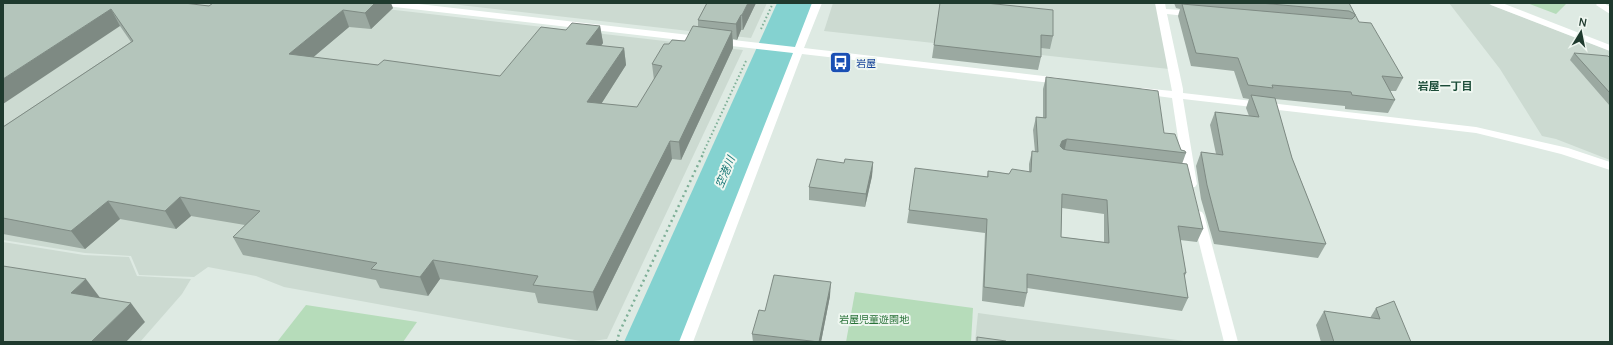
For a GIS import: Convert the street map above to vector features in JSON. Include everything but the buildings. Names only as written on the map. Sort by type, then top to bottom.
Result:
[{"type":"street","points":[[386,3],[1067,82]]},
{"type":"street","points":[[686,342],[794,51],[817,3]]},
{"type":"street","points":[[1494,3],[1610,48]]},
{"type":"street","points":[[1600,5],[1610,11]]},
{"type":"street","points":[[1201,15],[1161,7],[1178,90],[1177,94],[1189,174],[1195,203],[1231,342]]},
{"type":"street","points":[[1130,89],[1476,130],[1564,151],[1610,166]]},
{"type":"street","points":[[1174,172],[1189,174]]},
{"type":"path","points":[[617,342],[619,333],[756,46],[773,3]]},
{"type":"shaded area","points":[[3,3],[334,3],[743,50],[607,339],[586,342],[284,287],[256,276],[208,267],[194,277],[139,275],[131,256],[85,253],[3,240]]},
{"type":"shaded area","points":[[442,3],[767,3],[751,38]]},
{"type":"shaded area","points":[[833,3],[1157,3],[1169,69],[824,31]]},
{"type":"shaded area","points":[[1449,3],[1486,3],[1610,51],[1610,160],[1556,139],[1542,136],[1500,69]]},
{"type":"shaded area","points":[[3,242],[84,255],[129,257],[137,276],[191,279],[182,294],[140,342],[3,342]]},
{"type":"shaded area","points":[[978,313],[1192,342],[975,342]]},
{"type":"green space","points":[[1527,3],[1581,3],[1566,4],[1556,14]]},
{"type":"green space","name":"岩屋児童遊園地","points":[[855,292],[973,308],[971,342],[846,342]]},
{"type":"green space","points":[[306,305],[417,322],[403,342],[277,342]]},
{"type":"waterway","name":"空港川","points":[[654,342],[796,3]]},
{"type":"place","name":"岩屋","points":[[840,63]]},
{"type":"district","name":"岩屋一丁目","points":[[1445,86]]}]
